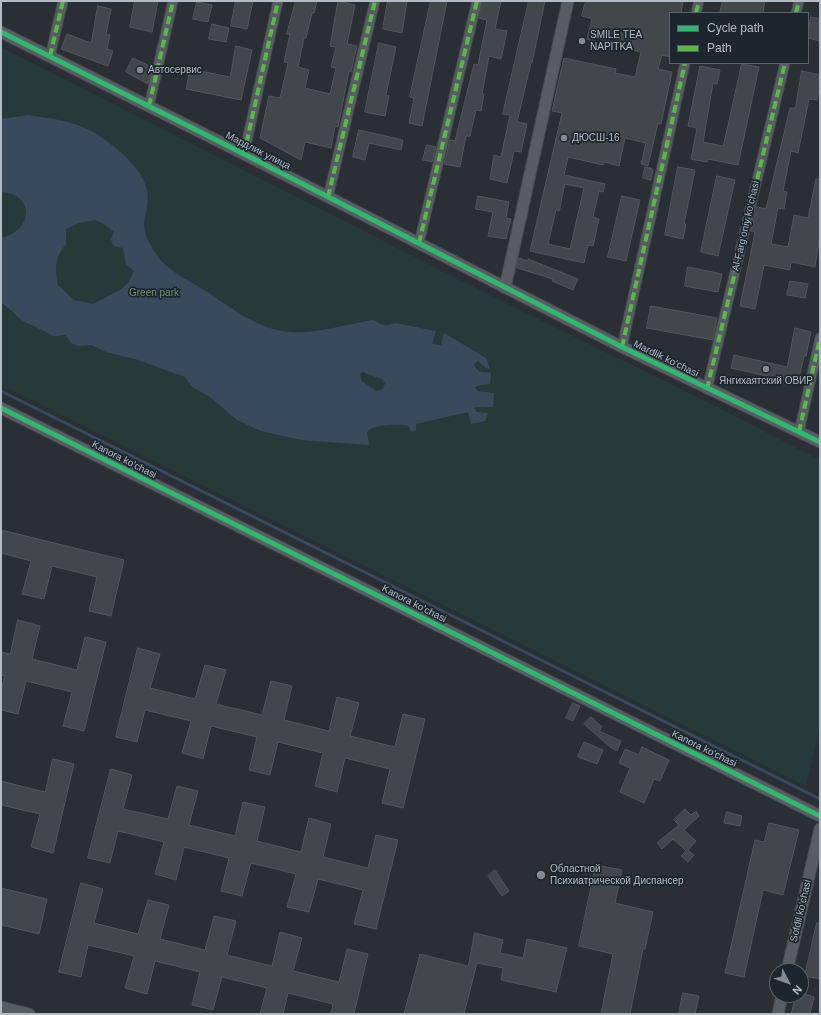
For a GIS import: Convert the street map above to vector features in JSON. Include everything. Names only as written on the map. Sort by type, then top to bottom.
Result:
[{"type":"street","points":[[50,56],[63,1]]},
{"type":"street","points":[[149,106],[173,1]]},
{"type":"street","points":[[244,154],[278,1]]},
{"type":"street","points":[[328,197],[375,1]]},
{"type":"street","points":[[419,244],[477,1]]},
{"type":"street","points":[[505,288],[568,1]]},
{"type":"street","points":[[696,12],[699,1]]},
{"type":"street","points":[[796,12],[799,1]]},
{"type":"street","name":"Мардлик улица","points":[[1,32],[244,154],[505,288]]},
{"type":"street","points":[[622,347],[685,64]]},
{"type":"street","name":"Al-Farg‘oniy ko‘chasi","points":[[708,389],[785,64]]},
{"type":"street","name":"Mardlik ko‘chasi","points":[[505,288],[622,347],[820,442]]},
{"type":"street","points":[[799,432],[820,338]]},
{"type":"street","name":"Kanora ko'chasi","points":[[1,408],[820,816]]},
{"type":"street","name":"Sofdil ko'chasi","points":[[790,963],[820,828]]},
{"type":"street","points":[[778,1014],[780,1003]]},
{"type":"street","points":[[1,1007],[29,1014]]},
{"type":"green space","name":"Green park","points":[[1,47],[496,298],[713,405],[820,460],[820,727],[806,786],[1,385]]},
{"type":"water","points":[[28,115],[78,125],[93,132],[118,150],[133,165],[144,181],[148,196],[144,225],[145,232],[150,244],[161,261],[181,277],[245,317],[267,327],[290,332],[311,332],[374,320],[384,325],[395,323],[436,331],[432,344],[441,345],[444,333],[486,358],[490,369],[486,368],[478,361],[474,364],[479,371],[491,373],[490,384],[475,387],[478,391],[494,393],[493,407],[474,408],[477,412],[488,413],[485,421],[471,424],[468,412],[416,424],[416,431],[411,432],[407,425],[375,427],[367,432],[369,445],[301,440],[261,431],[237,420],[210,397],[192,387],[185,377],[135,359],[106,352],[91,345],[78,346],[71,343],[64,335],[51,335],[20,319],[9,308],[1,303],[1,238],[12,234],[20,228],[26,213],[25,206],[20,199],[12,194],[1,192],[1,119]],"holes":[[[95,220],[102,223],[114,232],[111,239],[113,246],[123,248],[126,264],[134,271],[129,282],[120,290],[93,304],[74,300],[58,285],[56,263],[59,254],[66,244],[66,229],[79,223]],[[362,372],[382,379],[385,383],[383,389],[376,391],[362,381],[360,375]]]},
{"type":"building","points":[[135,1],[158,1],[152,32],[130,27]]},
{"type":"building","points":[[236,1],[253,1],[247,29],[231,26]]},
{"type":"building","points":[[296,1],[317,1],[314,13],[312,13],[306,38],[304,38],[298,67],[309,70],[305,88],[330,94],[336,68],[331,67],[336,47],[330,46],[338,1],[355,5],[347,44],[357,46],[351,72],[349,71],[338,127],[335,126],[331,148],[305,142],[301,160],[260,138],[269,96],[280,98],[288,63],[284,62],[290,34],[287,34]]},
{"type":"building","points":[[388,1],[407,1],[402,33],[383,29]]},
{"type":"building","points":[[431,1],[447,1],[422,126],[409,123],[414,98],[410,97]]},
{"type":"building","points":[[483,1],[501,1],[495,29],[507,31],[501,59],[489,56],[482,94],[484,94],[481,111],[476,110],[470,136],[466,136],[460,167],[444,164],[450,140],[455,141],[474,64],[478,65],[487,20],[479,18]]},
{"type":"building","points":[[529,1],[545,1],[532,63],[517,122],[527,124],[521,152],[514,151],[507,183],[490,179],[494,155],[501,157],[510,115],[503,114]]},
{"type":"building","points":[[586,1],[683,1],[681,12],[669,12],[669,57],[662,55],[658,69],[672,72],[661,124],[658,123],[648,166],[641,164],[646,143],[625,138],[619,166],[604,162],[603,165],[568,157],[564,175],[605,184],[603,192],[599,191],[593,217],[599,219],[593,246],[588,245],[584,263],[530,251],[562,113],[552,111],[564,58],[616,69],[615,73],[635,77],[641,52],[615,46],[616,43],[595,38],[594,41],[587,39],[592,19],[582,16]],"holes":[[[565,184],[584,188],[570,249],[548,244],[556,210],[559,211]]]},
{"type":"building","points":[[723,1],[765,1],[763,12],[720,12]]},
{"type":"building","points":[[197,2],[212,5],[208,22],[193,19]]},
{"type":"building","points":[[98,6],[111,9],[106,34],[110,35],[107,49],[113,51],[108,66],[61,49],[67,34],[91,43]]},
{"type":"building","points":[[811,17],[820,19],[820,41],[809,38]]},
{"type":"building","points":[[212,24],[229,28],[226,42],[209,39]]},
{"type":"building","points":[[379,43],[396,47],[386,95],[389,96],[385,116],[365,112]]},
{"type":"building","points":[[236,46],[252,50],[241,100],[186,89],[190,69],[230,77]]},
{"type":"building","name":"Автосервис","points":[[133,58],[152,67],[148,84],[126,72]]},
{"type":"building","points":[[742,64],[759,67],[738,165],[708,159],[707,162],[691,159],[697,128],[688,126],[700,66],[720,70],[717,84],[713,83],[703,142],[723,146]]},
{"type":"building","points":[[802,71],[820,75],[820,86],[817,100],[809,99],[798,153],[791,151],[783,191],[787,192],[784,209],[778,208],[771,244],[788,247],[794,215],[808,218],[816,179],[820,179],[820,235],[815,267],[791,262],[790,270],[764,265],[755,309],[740,306],[755,232],[751,231],[757,207],[766,209],[790,108],[795,108]]},
{"type":"building","points":[[359,130],[403,140],[401,150],[369,143],[365,160],[353,157]]},
{"type":"building","points":[[427,145],[436,147],[432,162],[423,160]]},
{"type":"building","points":[[645,167],[653,169],[651,180],[643,178]]},
{"type":"building","points":[[678,167],[695,170],[684,224],[686,224],[683,239],[665,235]]},
{"type":"building","points":[[717,176],[735,180],[718,256],[701,252]]},
{"type":"building","points":[[478,196],[509,202],[506,218],[511,219],[506,239],[488,236],[493,212],[476,209]]},
{"type":"building","points":[[622,196],[640,200],[626,261],[608,257]]},
{"type":"building","points":[[519,258],[528,261],[528,259],[578,279],[573,290],[552,281],[553,279],[517,268]]},
{"type":"building","points":[[688,267],[722,274],[718,292],[685,286]]},
{"type":"building","points":[[790,281],[808,284],[805,298],[787,295]]},
{"type":"building","points":[[651,306],[717,318],[713,340],[647,328]]},
{"type":"building","points":[[795,328],[811,332],[798,383],[731,368],[734,355],[787,367]]},
{"type":"building","points":[[1,530],[124,560],[111,616],[89,611],[97,577],[52,566],[44,599],[22,594],[31,561],[1,553]]},
{"type":"building","points":[[18,620],[40,626],[32,659],[77,670],[85,637],[106,642],[84,731],[63,726],[72,692],[26,681],[18,714],[1,710],[1,690],[5,676],[1,675],[1,652],[10,654]]},
{"type":"building","points":[[138,648],[160,654],[150,688],[195,699],[205,665],[226,670],[216,704],[262,715],[271,681],[292,686],[284,720],[329,731],[337,697],[359,703],[350,736],[395,747],[403,714],[425,719],[403,808],[382,803],[390,769],[345,758],[337,792],[315,786],[323,753],[278,742],[270,775],[249,770],[257,737],[211,726],[203,759],[182,753],[191,721],[145,710],[137,742],[116,737]]},
{"type":"building","points":[[573,703],[580,706],[573,721],[566,718]]},
{"type":"building","points":[[591,717],[602,727],[599,731],[621,741],[617,751],[610,747],[584,724]]},
{"type":"building","points":[[584,742],[603,750],[597,764],[578,757]]},
{"type":"building","points":[[642,747],[669,760],[660,781],[654,779],[644,803],[620,792],[630,768],[619,763],[625,749],[639,755]]},
{"type":"building","points":[[53,759],[74,764],[53,853],[31,847],[40,814],[1,805],[1,781],[45,792]]},
{"type":"building","points":[[111,769],[132,775],[123,809],[168,819],[177,786],[198,791],[189,825],[235,836],[243,802],[265,807],[257,841],[301,852],[309,818],[331,824],[323,857],[368,868],[376,835],[398,840],[376,929],[354,924],[363,890],[318,879],[309,912],[287,907],[296,874],[251,863],[242,896],[221,891],[229,858],[184,847],[176,880],[155,874],[164,842],[118,831],[110,863],[88,858]]},
{"type":"building","points":[[685,809],[691,815],[696,811],[699,816],[684,830],[696,841],[688,850],[694,855],[688,862],[681,856],[686,851],[673,839],[662,849],[657,843],[679,825],[674,820]]},
{"type":"building","points":[[727,812],[742,816],[740,826],[724,823]]},
{"type":"building","points":[[769,823],[799,830],[783,895],[763,890],[744,977],[725,973],[755,840],[764,842]]},
{"type":"building","points":[[596,865],[622,870],[615,903],[653,912],[645,949],[643,949],[630,1014],[601,1014],[613,954],[579,946]]},
{"type":"building","points":[[495,870],[509,891],[502,896],[488,876]]},
{"type":"building","points":[[81,883],[103,889],[94,923],[138,934],[148,900],[169,905],[160,939],[205,950],[214,916],[236,921],[227,955],[272,966],[280,932],[302,938],[293,971],[339,982],[347,949],[368,954],[354,1014],[331,1014],[333,1004],[288,993],[283,1014],[260,1014],[267,988],[222,977],[213,1010],[192,1005],[200,972],[155,961],[147,994],[125,988],[134,956],[88,945],[81,977],[59,972]]},
{"type":"building","points":[[1,888],[47,899],[39,934],[1,925]]},
{"type":"building","points":[[817,923],[820,923],[820,979],[809,977],[808,963]]},
{"type":"building","points":[[475,933],[503,940],[500,953],[523,958],[527,939],[567,948],[556,992],[501,980],[503,968],[477,963],[464,1014],[404,1014],[420,954],[468,966]]},
{"type":"building","points":[[683,993],[699,996],[695,1014],[679,1014]]},
{"type":"building","points":[[809,995],[814,997],[810,1014],[791,1014],[794,1003],[809,1003]]},
{"type":"waterway","points":[[1,391],[820,799]]},
{"type":"marked path","points":[[50,56],[63,1]]},
{"type":"marked path","points":[[149,106],[173,1]]},
{"type":"marked path","points":[[244,154],[278,1]]},
{"type":"marked path","points":[[328,197],[375,1]]},
{"type":"marked path","points":[[419,243],[477,1]]},
{"type":"marked path","points":[[696,12],[699,1]]},
{"type":"marked path","points":[[796,12],[799,1]]},
{"type":"marked path","points":[[622,347],[685,64]]},
{"type":"marked path","points":[[707,389],[785,64]]},
{"type":"marked path","points":[[799,432],[820,338]]},
{"type":"cycle path","points":[[1,32],[622,347],[820,442]]},
{"type":"cycle path","points":[[1,408],[820,816]]},
{"type":"place","name":"SMILE TEA NAPITKA","points":[[582,41]]},
{"type":"place","name":"Автосервис","points":[[140,70]]},
{"type":"place","name":"ДЮСШ-16","points":[[564,138]]},
{"type":"place","name":"Янгихаятский ОВИР","points":[[766,369]]},
{"type":"place","name":"Областной Психиатрической Диспансер","points":[[541,875]]}]
